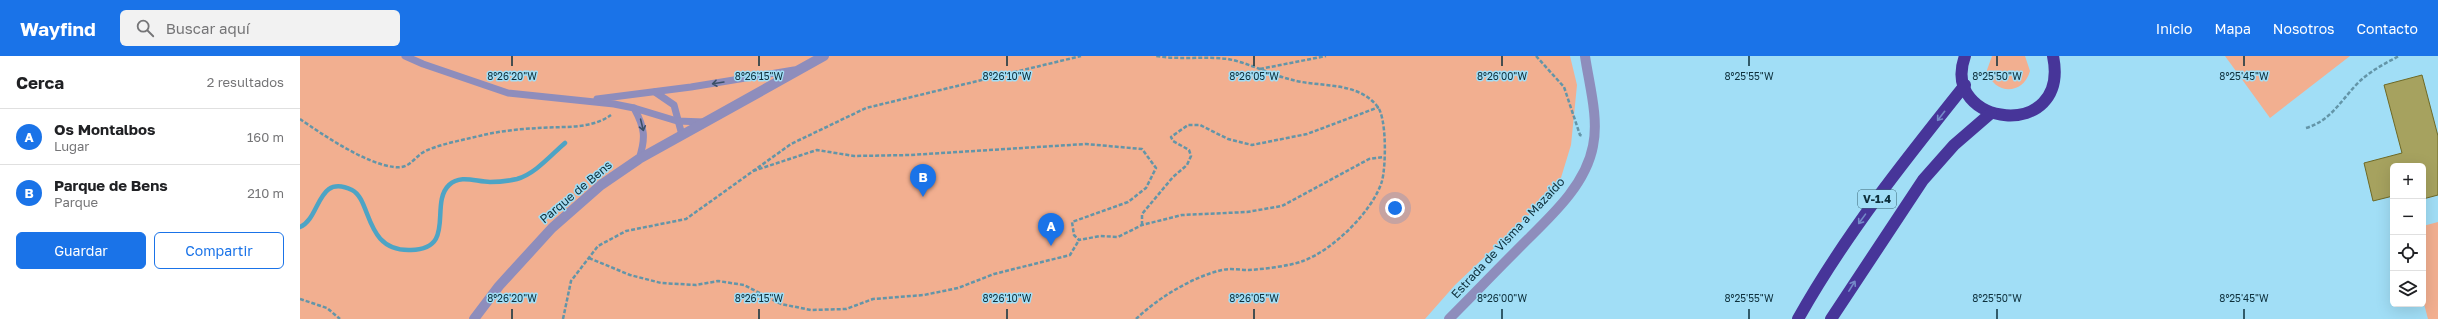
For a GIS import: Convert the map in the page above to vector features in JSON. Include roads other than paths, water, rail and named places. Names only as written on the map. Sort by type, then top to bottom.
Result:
[{"type":"highway","points":[[1965,56],[1962,73],[1965,85],[1971,97],[1980,106],[1991,113],[2005,116],[2018,116],[2031,111],[2042,102],[2054,80],[2053,56]]},
{"type":"highway","name":"V-1.4","points":[[1798,319],[1824,272],[1894,176],[1965,85]]},
{"type":"highway","name":"V-1.4","points":[[1831,319],[1923,180],[1954,146],[1991,113]]},
{"type":"street","name":"Parque de Bens","points":[[474,319],[499,286],[552,228],[601,185],[639,159],[682,134],[824,56]]},
{"type":"street","name":"Estrada de Visma a Mazaído","points":[[1449,319],[1569,193],[1589,163],[1594,138],[1593,110],[1585,56]]},
{"type":"lane","points":[[405,56],[423,64],[508,93],[614,104],[634,108],[678,121],[704,122]]},
{"type":"lane","points":[[587,101],[798,70]]},
{"type":"lane","points":[[655,92],[674,105],[682,134]]},
{"type":"lane","points":[[634,108],[643,124],[644,144],[639,159]]},
{"type":"waterway","points":[[300,227],[307,222],[326,192],[332,187],[341,186],[352,190],[358,196],[377,235],[385,243],[396,248],[411,250],[425,248],[434,242],[438,234],[441,203],[444,193],[449,185],[458,180],[464,179],[490,182],[524,177],[536,169],[565,143]]},
{"type":"place","name":"Parque de Bens","points":[[923,197]]},
{"type":"place","name":"Os Montalbos","points":[[1051,246]]}]
